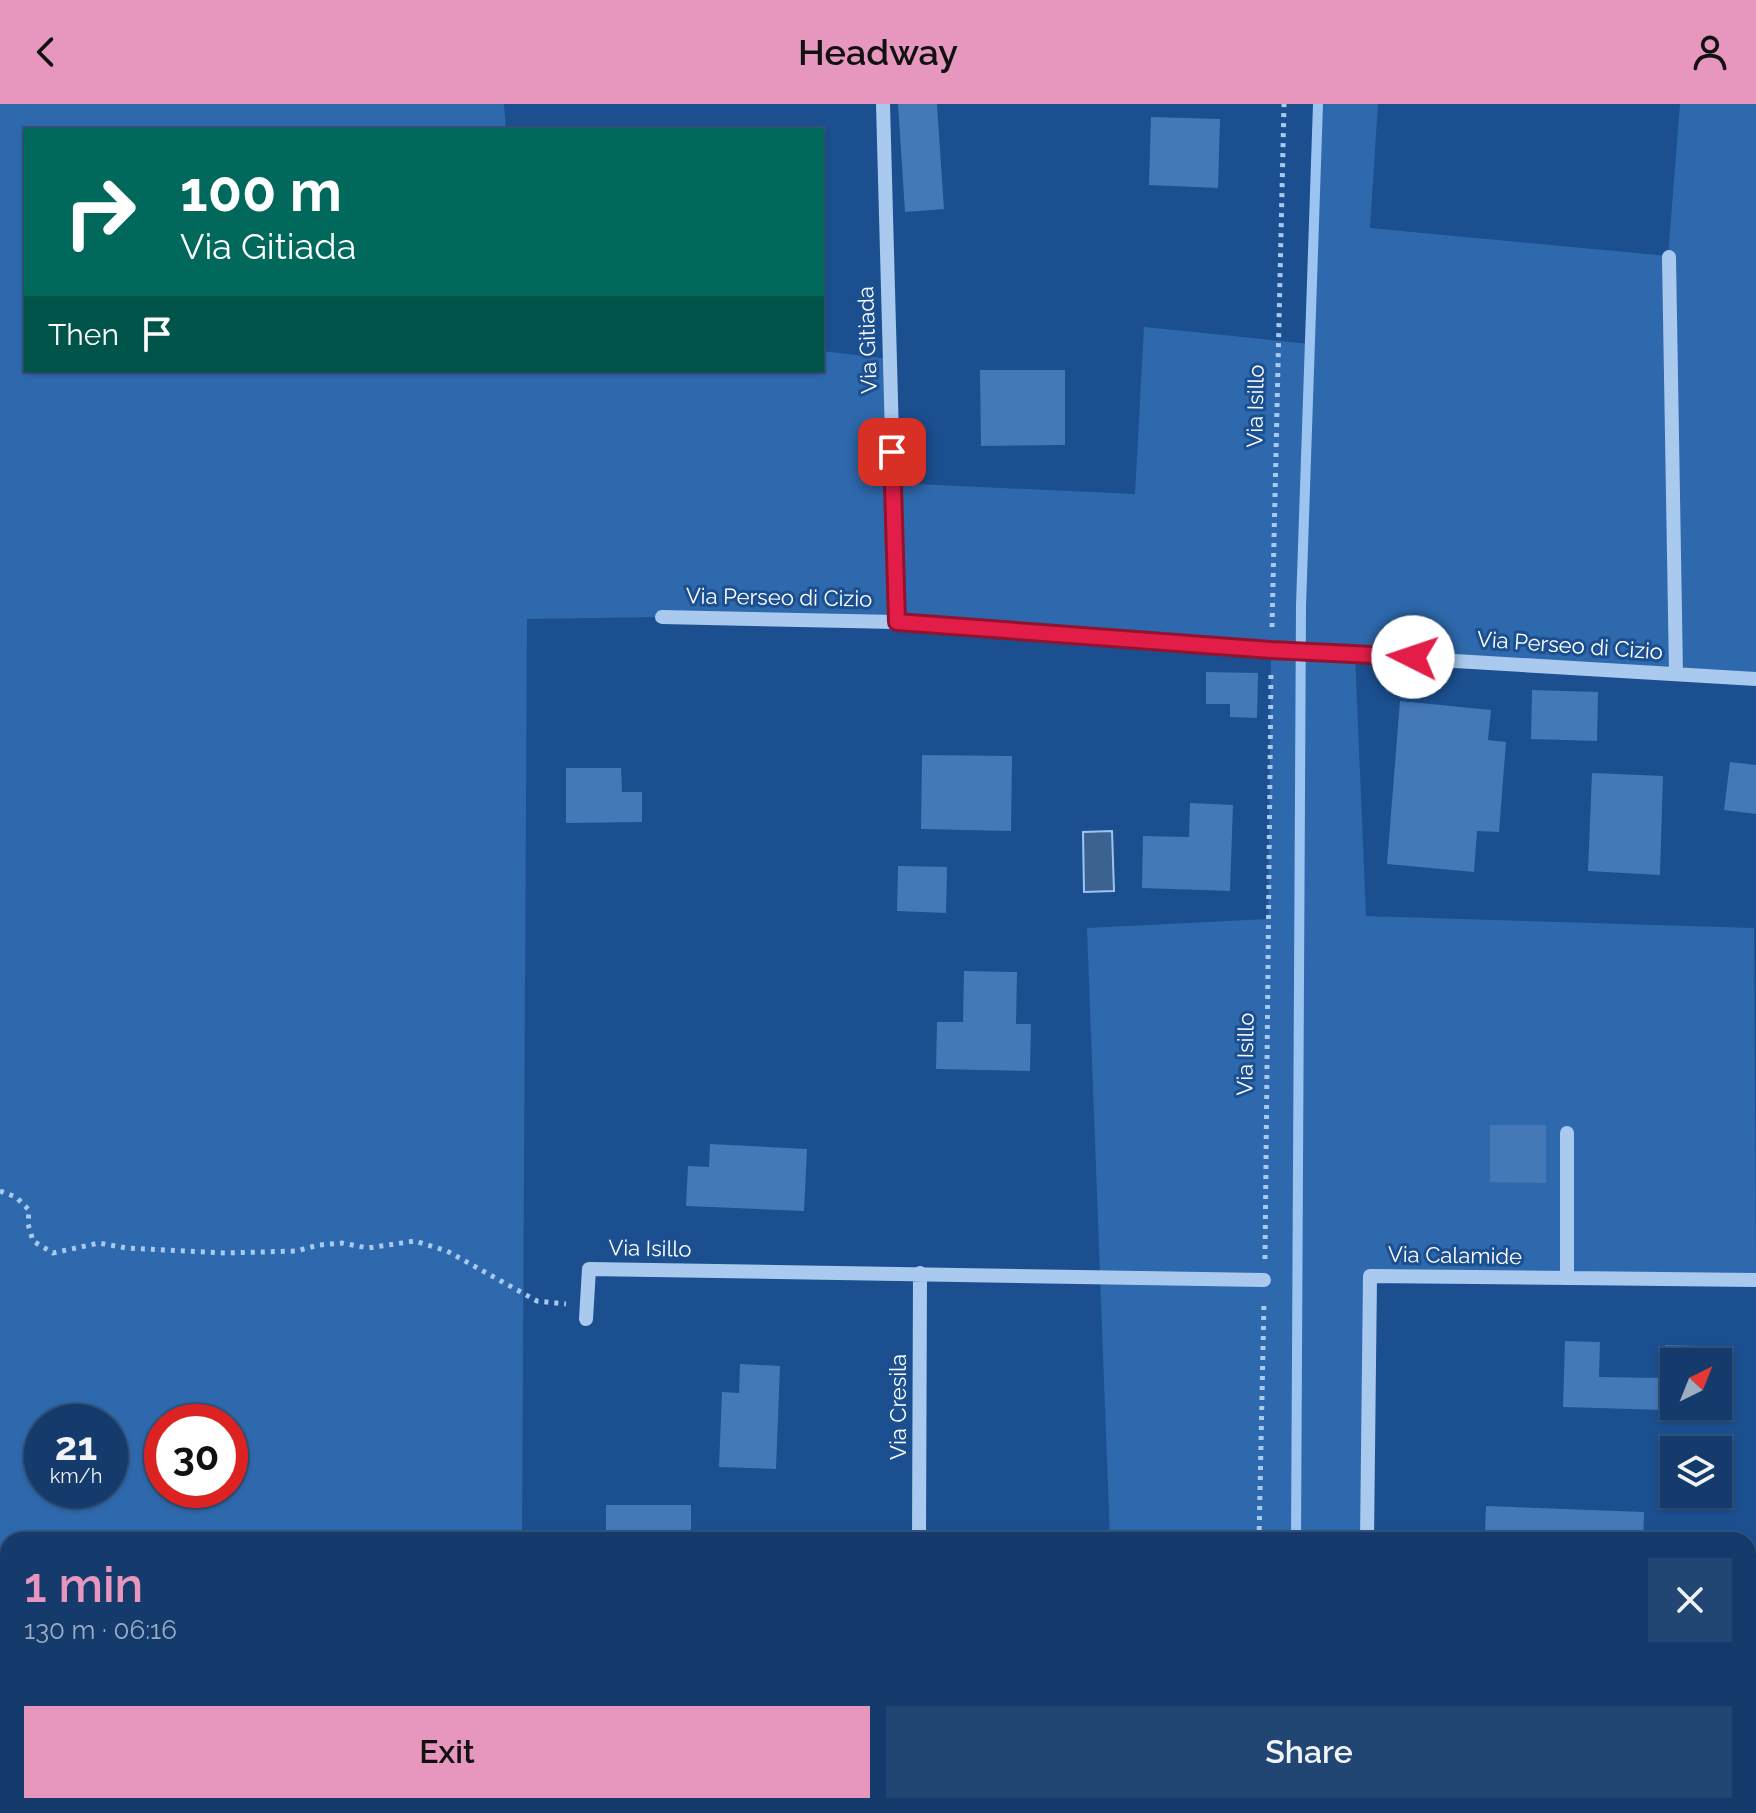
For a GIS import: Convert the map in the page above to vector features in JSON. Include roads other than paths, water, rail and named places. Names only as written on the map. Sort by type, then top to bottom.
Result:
[{"type":"street","name":"Via Gitiada","points":[[883,104],[897,622]]},
{"type":"street","points":[[1669,257],[1676,674]]},
{"type":"street","name":"Via Perseo di Cizio","points":[[662,617],[897,622],[1271,650],[1756,679]]},
{"type":"street","points":[[1567,1133],[1567,1278]]},
{"type":"street","name":"Via Isillo","points":[[587,1312],[589,1269],[1264,1280]]},
{"type":"street","name":"Via Cresila","points":[[919,1532],[920,1273]]},
{"type":"street","name":"Via Calamide","points":[[1367,1532],[1370,1276],[1756,1280]]},
{"type":"waterway","points":[[1296,1532],[1301,606],[1318,104]]}]
